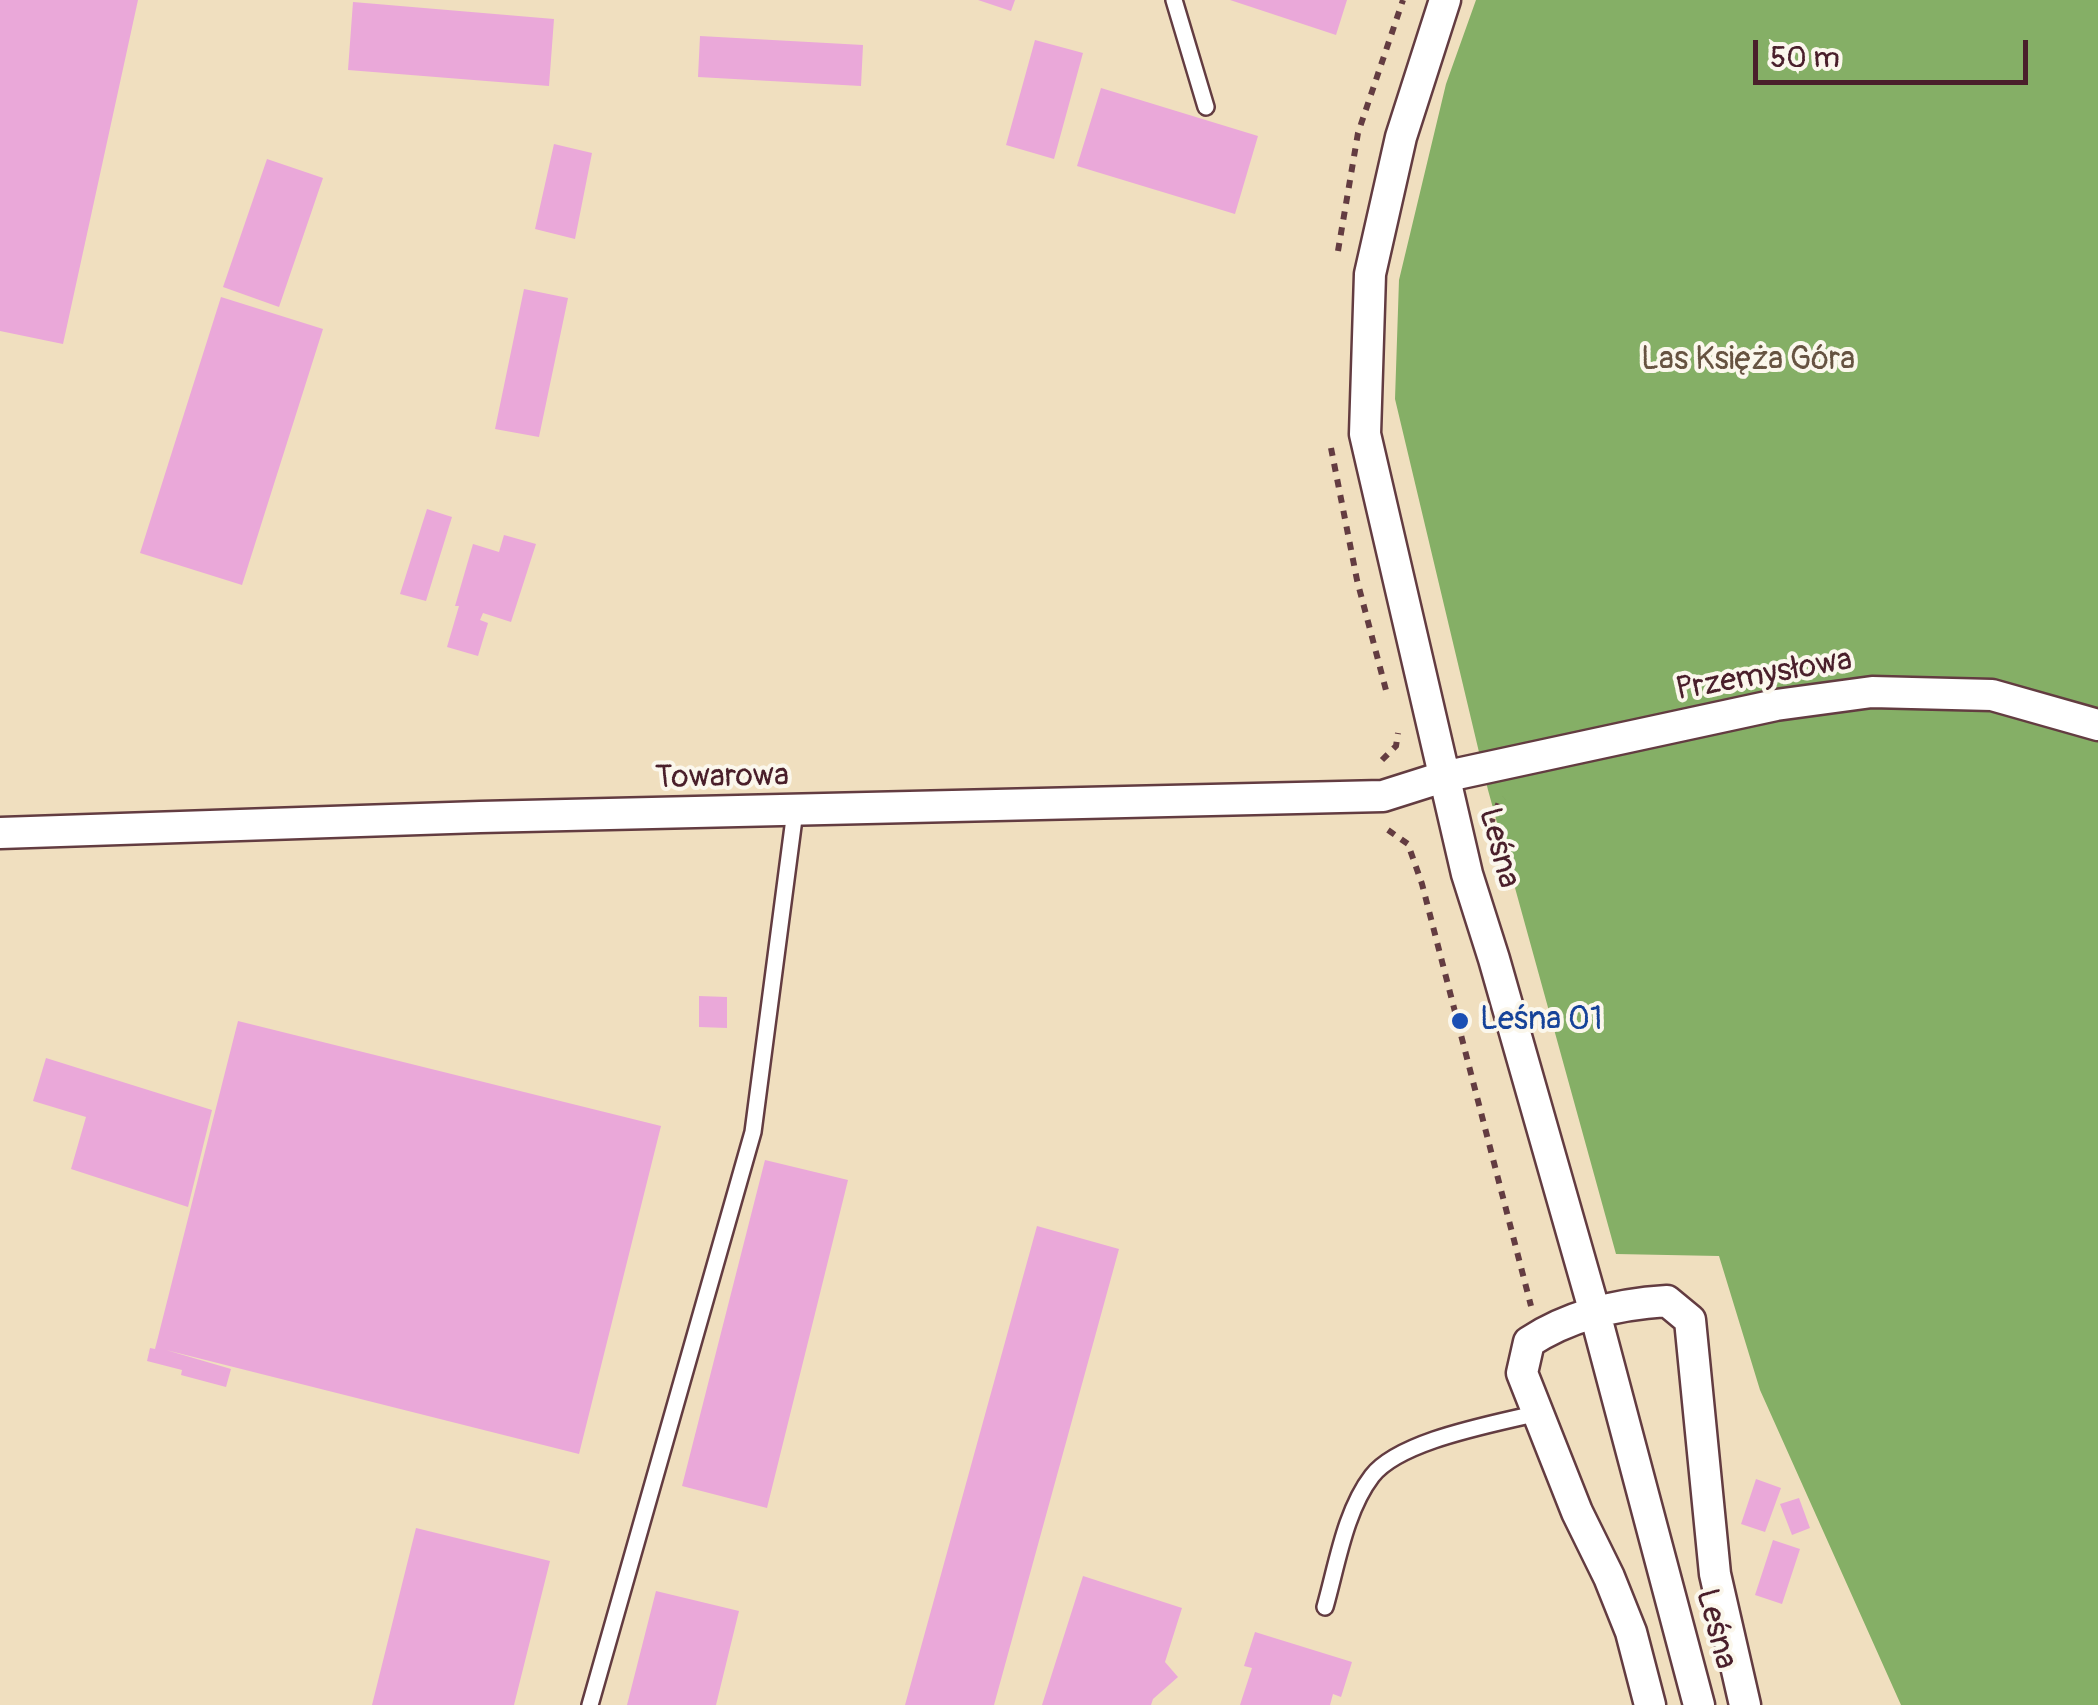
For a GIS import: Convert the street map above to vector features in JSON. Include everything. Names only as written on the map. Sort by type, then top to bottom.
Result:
[{"type":"street","name":"Leśna","points":[[1445,0],[1400,136],[1370,274],[1365,434],[1467,874],[1595,1313],[1700,1705]]},
{"type":"street","name":"Przemysłowa","points":[[1443,777],[1776,704],[1872,692],[1992,695],[2098,725]]},
{"type":"street","name":"Towarowa","points":[[0,833],[1383,796],[1443,777]]},
{"type":"street","points":[[1650,1705],[1631,1632],[1576,1512],[1522,1373],[1529,1342],[1558,1323],[1633,1303],[1667,1301],[1690,1320],[1715,1574],[1745,1705]]},
{"type":"lane","points":[[1174,0],[1206,107]]},
{"type":"lane","points":[[590,1705],[753,1132],[794,811]]},
{"type":"lane","points":[[1325,1607],[1351,1517],[1373,1474],[1422,1442],[1538,1413]]},
{"type":"path","points":[[1380,774],[1378,764],[1396,746],[1398,733]]},
{"type":"path","points":[[1492,842],[1488,829],[1498,802],[1516,788]]},
{"type":"path","points":[[1386,818],[1388,829],[1408,844],[1422,884],[1538,1336]]},
{"type":"path","points":[[1422,884],[1436,881]]},
{"type":"green space","name":"Las Księża Góra","points":[[1476,0],[2098,0],[2098,1705],[1901,1705],[1760,1390],[1719,1256],[1616,1254],[1488,790],[1395,399],[1399,280],[1446,84]]},
{"type":"building","points":[[0,0],[138,0],[63,344],[0,331]]},
{"type":"building","points":[[978,0],[1015,0],[1011,11]]},
{"type":"building","points":[[1230,0],[1347,0],[1336,35]]},
{"type":"building","points":[[353,2],[554,19],[549,86],[348,70]]},
{"type":"building","points":[[700,36],[863,45],[861,86],[698,77]]},
{"type":"building","points":[[1035,40],[1083,53],[1054,159],[1006,145]]},
{"type":"building","points":[[1101,88],[1258,136],[1235,214],[1077,166]]},
{"type":"building","points":[[554,144],[592,153],[575,239],[535,229]]},
{"type":"building","points":[[267,159],[323,178],[279,307],[223,287]]},
{"type":"building","points":[[524,289],[568,298],[539,437],[495,429]]},
{"type":"building","points":[[221,297],[323,329],[242,585],[140,553]]},
{"type":"building","points":[[427,509],[452,517],[426,601],[400,594]]},
{"type":"building","points":[[504,535],[536,544],[511,622],[483,613],[480,620],[488,623],[478,656],[447,647],[473,544],[499,552]]},
{"type":"building","points":[[699,996],[727,997],[727,1028],[699,1027]]},
{"type":"building","points":[[238,1021],[661,1126],[579,1454],[166,1350],[231,1369],[226,1387],[147,1361],[150,1348],[155,1349]]},
{"type":"building","points":[[46,1058],[212,1110],[188,1207],[71,1169],[86,1117],[33,1101]]},
{"type":"building","points":[[765,1160],[848,1180],[767,1508],[682,1486]]},
{"type":"building","points":[[1037,1226],[1119,1249],[994,1705],[905,1705]]},
{"type":"building","points":[[1756,1479],[1781,1488],[1765,1532],[1741,1524]]},
{"type":"building","points":[[1799,1498],[1810,1528],[1792,1535],[1780,1504]]},
{"type":"building","points":[[416,1528],[550,1561],[514,1705],[372,1705]]},
{"type":"building","points":[[1773,1540],[1800,1549],[1782,1604],[1755,1595]]},
{"type":"building","points":[[1083,1576],[1182,1608],[1165,1662],[1178,1677],[1151,1705],[1042,1705]]},
{"type":"building","points":[[656,1591],[739,1611],[716,1705],[627,1705]]},
{"type":"building","points":[[1255,1632],[1352,1662],[1341,1697],[1333,1694],[1330,1705],[1240,1705],[1252,1668],[1244,1666]]},
{"type":"place","name":"Leśna 01","points":[[1460,1021]]}]
